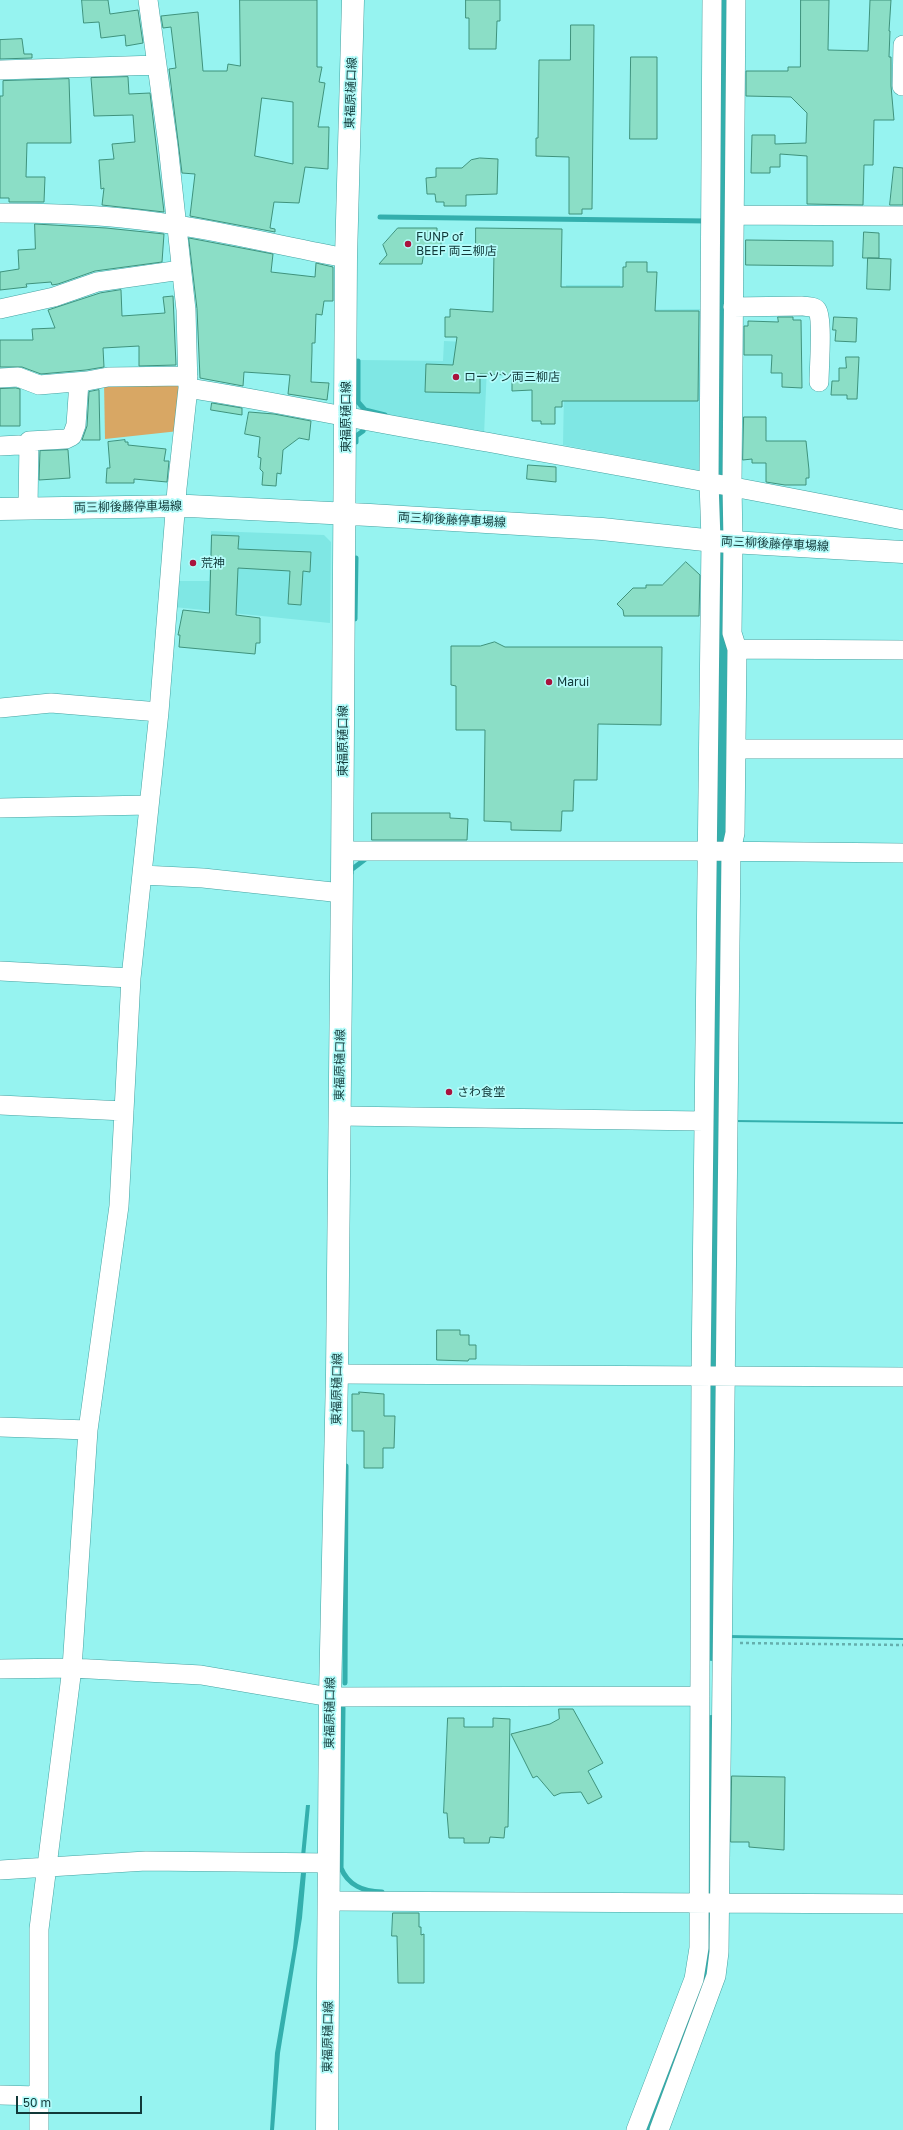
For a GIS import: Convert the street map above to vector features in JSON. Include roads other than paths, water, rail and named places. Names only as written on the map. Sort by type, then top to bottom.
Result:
[{"type":"main road","name":"東福原樋口線","points":[[327,2130],[330,1697],[337,1374],[340,1116],[346,258],[353,0]]},
{"type":"main road","name":"両三柳後藤停車場線","points":[[0,509],[176,506],[586,528],[722,541],[903,552]]},
{"type":"street","points":[[39,2130],[39,1929],[72,1668],[88,1430],[119,1206],[131,978],[148,805],[159,712],[188,382],[186,310],[168,145],[148,0]]},
{"type":"street","points":[[659,2130],[716,1976],[719,1952],[721,1643],[731,851],[736,833],[737,649],[732,634],[722,541],[712,0]]},
{"type":"street","points":[[720,484],[733,307],[736,0]]},
{"type":"street","points":[[902,86],[903,45]]},
{"type":"street","points":[[0,70],[157,65]]},
{"type":"street","points":[[0,213],[76,214],[123,218],[176,225],[346,258]]},
{"type":"street","points":[[735,215],[903,216]]},
{"type":"street","points":[[0,309],[54,296],[97,282],[181,270]]},
{"type":"street","points":[[733,307],[802,306],[814,308],[818,311],[820,321],[819,382]]},
{"type":"street","points":[[0,378],[18,378],[38,385],[80,382],[108,377],[188,382],[263,400],[346,417],[720,484],[903,520]]},
{"type":"street","points":[[28,508],[29,441],[66,439],[72,436],[76,425],[80,382]]},
{"type":"street","points":[[0,446],[19,445],[29,447]]},
{"type":"street","points":[[636,2130],[694,1979],[699,1948],[704,1121],[708,850],[722,541]]},
{"type":"street","points":[[737,649],[903,650]]},
{"type":"street","points":[[0,708],[51,703],[159,712]]},
{"type":"street","points":[[736,749],[903,749]]},
{"type":"street","points":[[0,808],[148,805]]},
{"type":"street","points":[[342,851],[708,850],[903,852]]},
{"type":"street","points":[[142,875],[203,878],[342,893]]},
{"type":"street","points":[[0,971],[131,978]]},
{"type":"street","points":[[0,1105],[124,1111]]},
{"type":"street","points":[[340,1116],[704,1121]]},
{"type":"street","points":[[337,1374],[903,1377]]},
{"type":"street","points":[[0,1427],[88,1430]]},
{"type":"street","points":[[0,1669],[72,1668],[201,1675],[330,1697],[700,1696]]},
{"type":"street","points":[[0,1870],[146,1861],[329,1864]]},
{"type":"street","points":[[329,1901],[903,1904]]},
{"type":"street","points":[[0,2095],[39,2096]]},
{"type":"waterway","points":[[713,1646],[721,412],[726,0]]},
{"type":"waterway","points":[[380,217],[707,221]]},
{"type":"waterway","points":[[358,361],[358,402],[365,410],[385,415]]},
{"type":"waterway","points":[[356,442],[356,436],[363,431]]},
{"type":"waterway","points":[[355,619],[356,558]]},
{"type":"waterway","points":[[351,873],[351,870],[368,857]]},
{"type":"waterway","points":[[345,1683],[346,1466]]},
{"type":"waterway","points":[[343,1708],[341,1868],[348,1879],[357,1886],[369,1891],[382,1892]]},
{"type":"waterway","points":[[649,2130],[708,1969],[712,1730]]},
{"type":"place","name":"FUNP of BEEF 両三柳店","points":[[408,244]]},
{"type":"place","name":"ローソン両三柳店","points":[[456,377]]},
{"type":"place","name":"荒神","points":[[193,563]]},
{"type":"place","name":"Marui","points":[[549,682]]},
{"type":"place","name":"さわ食堂","points":[[449,1092]]}]
